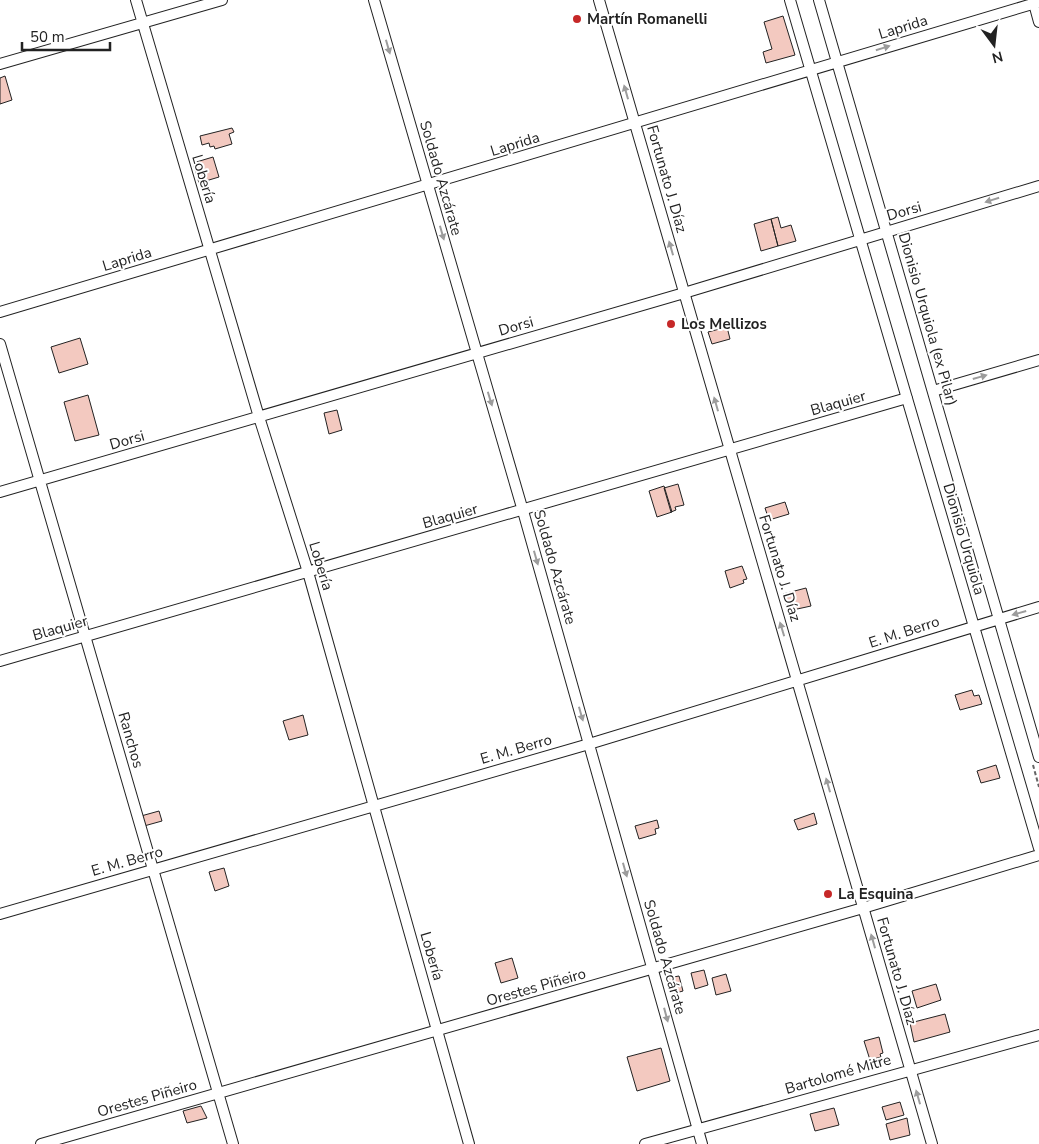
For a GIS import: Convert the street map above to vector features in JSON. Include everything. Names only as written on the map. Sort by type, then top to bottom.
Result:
[{"type":"street","name":"Lobería","points":[[136,0],[259,417],[308,572],[469,1144]]},
{"type":"street","points":[[0,64],[222,0]]},
{"type":"street","name":"Soldado Azcárate","points":[[374,0],[523,511],[702,1144]]},
{"type":"street","name":"Fortunato J. Díaz","points":[[599,0],[932,1144]]},
{"type":"street","points":[[790,0],[860,240]]},
{"type":"street","name":"Dionisio Urquiola (ex Pilar)","points":[[819,0],[1000,619]]},
{"type":"street","points":[[1035,2],[1039,22]]},
{"type":"street","name":"Laprida","points":[[0,312],[428,186],[1035,2]]},
{"type":"street","name":"Dorsi","points":[[0,492],[684,293],[1039,186]]},
{"type":"street","name":"Dionisio Urquiola","points":[[860,240],[1039,848]]},
{"type":"street","name":"Ranchos","points":[[0,344],[233,1144]]},
{"type":"street","points":[[933,391],[1039,360]]},
{"type":"street","name":"Blaquier","points":[[0,661],[730,451],[907,398]]},
{"type":"street","name":"E. M. Berro","points":[[0,914],[373,804],[589,744],[798,682],[1039,607]]},
{"type":"street","points":[[1000,619],[1039,756]]},
{"type":"street","name":"Orestes Piñeiro","points":[[41,1144],[863,908],[1039,855]]},
{"type":"street","name":"Bartolomé Mitre","points":[[645,1144],[1039,1035]]},
{"type":"building","points":[[783,16],[795,55],[766,63],[763,52],[772,49],[764,22]]},
{"type":"building","points":[[5,76],[12,100],[0,104],[0,78]]},
{"type":"building","points":[[232,128],[234,132],[229,134],[232,144],[215,149],[214,146],[210,147],[209,143],[202,145],[200,136]]},
{"type":"building","points":[[213,157],[219,177],[199,183],[193,163]]},
{"type":"building","points":[[778,217],[781,228],[791,225],[796,241],[778,246],[771,219]]},
{"type":"building","points":[[771,219],[778,246],[761,251],[754,224]]},
{"type":"building","points":[[727,327],[730,339],[712,344],[708,332]]},
{"type":"building","points":[[80,338],[88,364],[59,373],[51,347]]},
{"type":"building","points":[[88,395],[99,435],[75,441],[64,402]]},
{"type":"building","points":[[337,410],[342,430],[329,434],[324,413]]},
{"type":"building","points":[[678,484],[684,505],[675,507],[676,510],[671,512],[664,488]]},
{"type":"building","points":[[664,486],[672,512],[657,517],[649,491]]},
{"type":"building","points":[[785,502],[789,514],[769,520],[765,508]]},
{"type":"building","points":[[742,566],[747,579],[743,580],[744,583],[730,588],[725,571]]},
{"type":"building","points":[[806,588],[811,606],[788,611],[783,594]]},
{"type":"building","points":[[972,690],[974,696],[979,695],[982,704],[960,710],[955,695]]},
{"type":"building","points":[[303,715],[308,735],[289,740],[283,721]]},
{"type":"building","points":[[996,765],[1000,778],[981,783],[977,771]]},
{"type":"building","points":[[159,811],[162,821],[144,826],[141,816]]},
{"type":"building","points":[[814,813],[817,824],[798,830],[794,820]]},
{"type":"building","points":[[657,820],[659,828],[655,829],[656,834],[639,839],[635,826]]},
{"type":"building","points":[[224,868],[229,886],[215,891],[209,872]]},
{"type":"building","points":[[512,958],[518,978],[501,983],[495,963]]},
{"type":"building","points":[[704,970],[708,985],[695,989],[691,973]]},
{"type":"building","points":[[726,974],[731,991],[716,995],[712,978]]},
{"type":"building","points":[[679,976],[683,991],[672,994],[668,978]]},
{"type":"building","points":[[936,984],[941,1000],[917,1008],[912,991]]},
{"type":"building","points":[[945,1014],[950,1032],[914,1042],[910,1023]]},
{"type":"building","points":[[879,1037],[883,1053],[880,1054],[881,1057],[870,1060],[864,1041]]},
{"type":"building","points":[[661,1048],[670,1081],[637,1091],[627,1057]]},
{"type":"building","points":[[900,1102],[904,1115],[886,1120],[882,1107]]},
{"type":"building","points":[[201,1106],[207,1118],[187,1123],[183,1111]]},
{"type":"building","points":[[834,1108],[839,1125],[815,1131],[810,1114]]},
{"type":"building","points":[[907,1118],[910,1135],[890,1140],[886,1124]]},
{"type":"place","name":"Martín Romanelli","points":[[577,19]]},
{"type":"place","name":"Los Mellizos","points":[[671,324]]},
{"type":"place","name":"La Esquina","points":[[828,894]]}]
